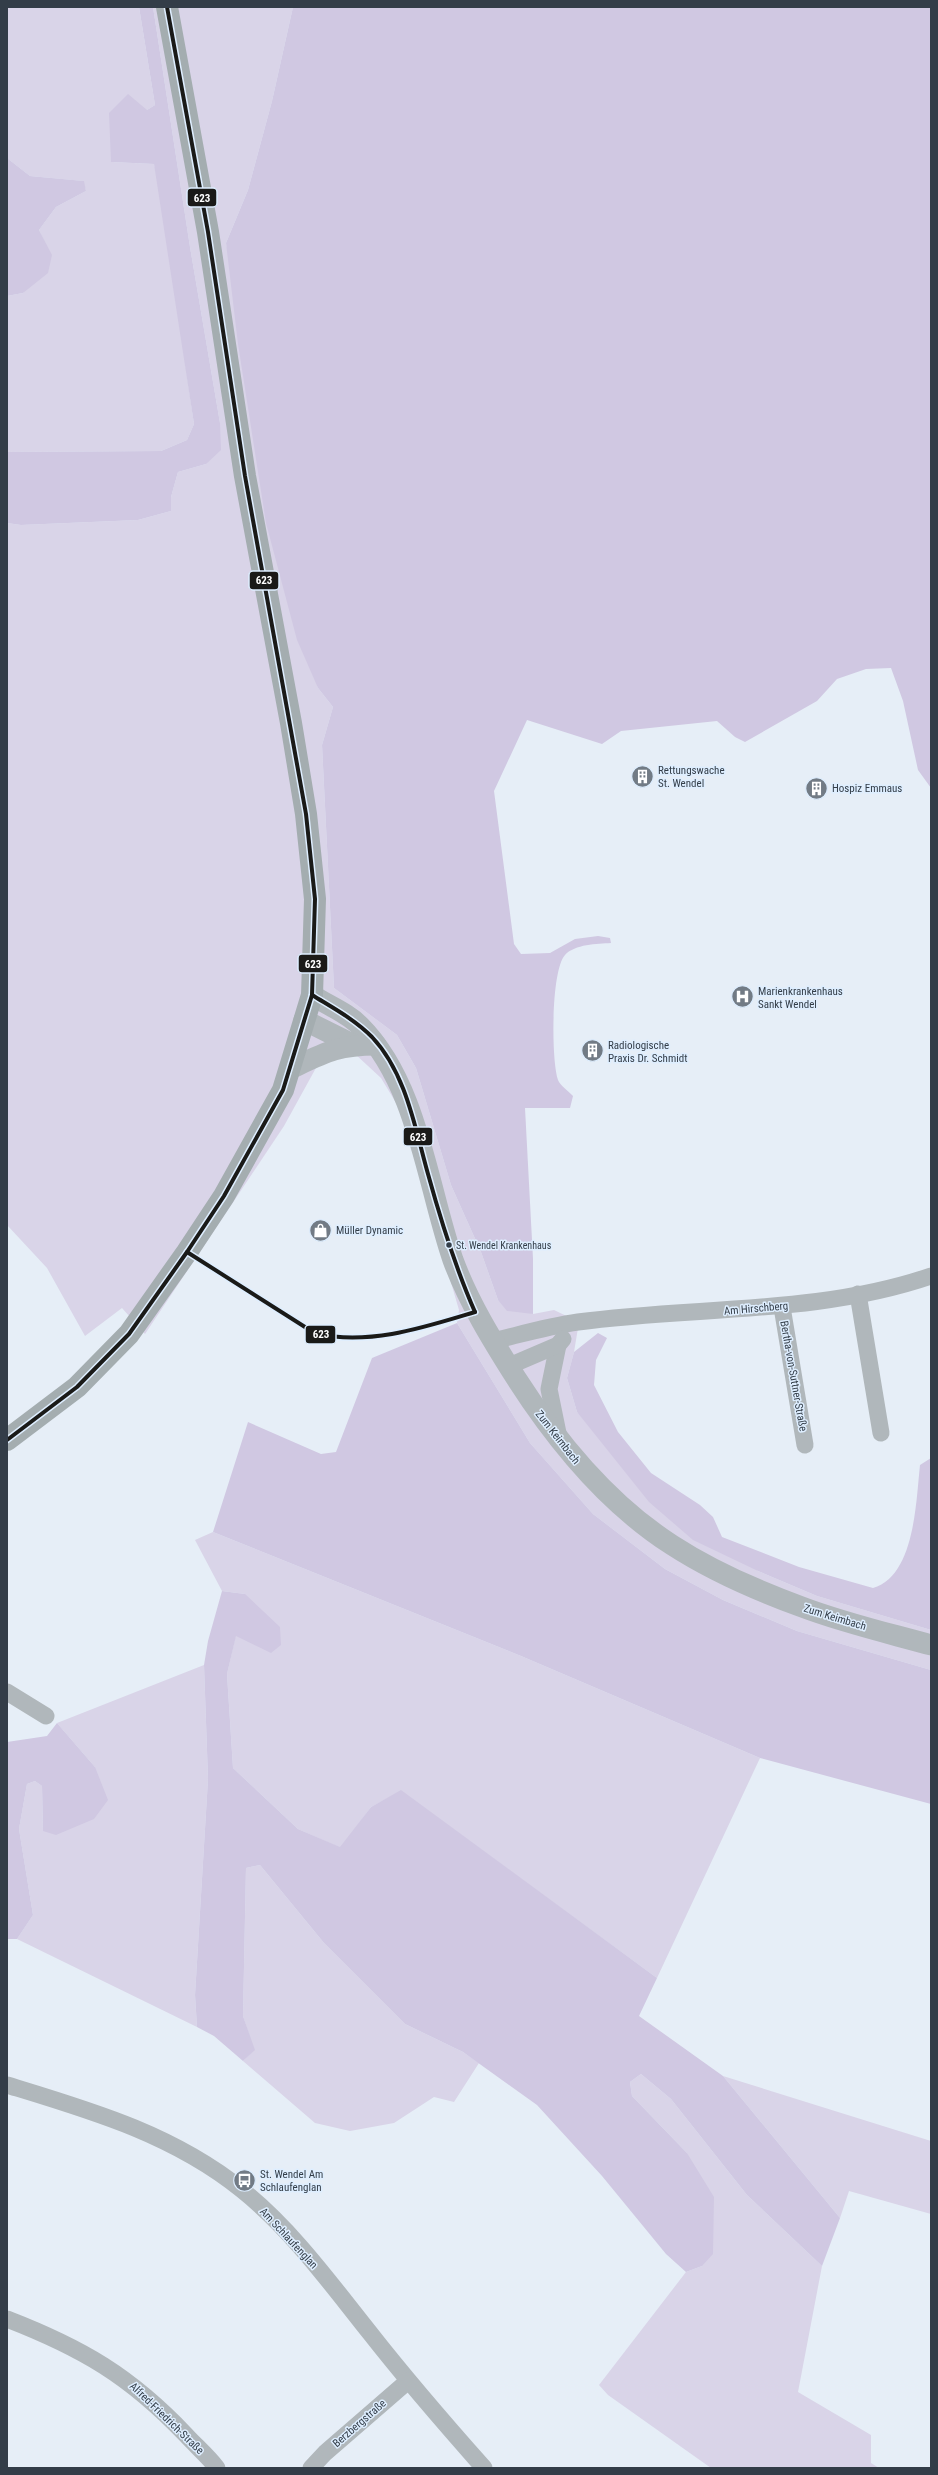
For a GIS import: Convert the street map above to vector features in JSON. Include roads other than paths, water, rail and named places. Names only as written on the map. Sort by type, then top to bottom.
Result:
[{"type":"main road","points":[[7,1440],[77,1387],[138,1322],[224,1196],[283,1090],[312,995],[316,899],[306,814],[291,723],[245,476],[208,232],[168,7]]},
{"type":"street","name":"Zum Keimbach","points":[[312,995],[359,1024],[376,1045],[397,1077],[409,1110],[452,1257],[464,1288],[493,1341],[540,1416],[582,1467],[618,1502],[671,1545],[722,1573],[803,1608],[931,1645]]},
{"type":"street","points":[[304,1020],[354,1045]]},
{"type":"street","points":[[290,1069],[332,1049],[354,1045],[376,1045]]},
{"type":"street","name":"Am Hirschberg","points":[[493,1341],[542,1328],[579,1322],[782,1307],[858,1294],[931,1276]]},
{"type":"street","points":[[858,1294],[881,1433]]},
{"type":"street","name":"Bertha-von-Suttner-Straße","points":[[782,1307],[805,1445]]},
{"type":"street","points":[[509,1366],[558,1345],[579,1322]]},
{"type":"street","points":[[558,1345],[549,1389],[560,1440]]},
{"type":"street","points":[[7,1692],[46,1716]]},
{"type":"street","name":"Am Schlaufenglan","points":[[7,2085],[108,2116],[144,2131],[176,2148],[241,2189],[275,2220],[301,2247],[408,2381],[484,2468]]},
{"type":"street","name":"Alfred-Friedrich-Straße","points":[[7,2319],[44,2333],[94,2358],[129,2382],[170,2418],[217,2468]]},
{"type":"street","name":"Berzbergstraße","points":[[311,2468],[325,2452],[408,2381]]},
{"type":"place","name":"Rettungswache St. Wendel","points":[[642,776]]},
{"type":"place","name":"Hospiz Emmaus","points":[[817,788]]},
{"type":"place","name":"Marienkrankenhaus Sankt Wendel","points":[[743,997]]},
{"type":"place","name":"Radiologische Praxis Dr. Schmidt","points":[[593,1051]]},
{"type":"place","name":"Müller Dynamic","points":[[320,1230]]},
{"type":"place","name":"St. Wendel Krankenhaus","points":[[449,1245]]},
{"type":"place","name":"St. Wendel Am Schlaufenglan","points":[[244,2180]]}]
